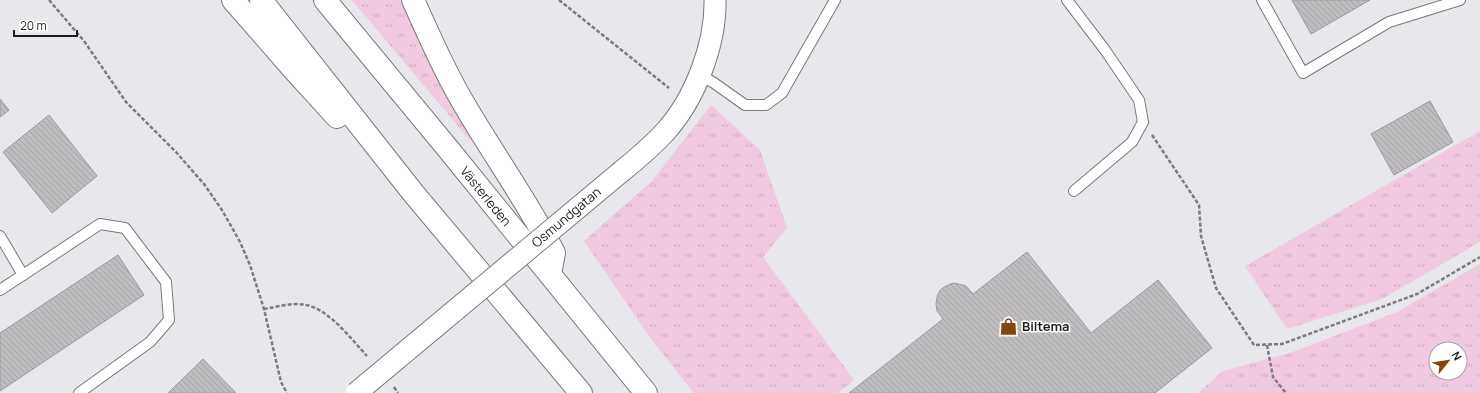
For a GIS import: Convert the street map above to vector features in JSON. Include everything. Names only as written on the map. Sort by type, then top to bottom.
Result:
[{"type":"highway","points":[[233,0],[296,72],[398,183],[414,194]]},
{"type":"highway","points":[[262,0],[414,194],[581,393]]},
{"type":"highway","name":"Västerleden","points":[[325,0],[646,393]]},
{"type":"highway","points":[[413,0],[438,54],[464,104],[538,222],[554,253],[550,274]]},
{"type":"street","name":"Osmundgatan","points":[[356,393],[644,153],[666,131],[686,102],[700,74],[712,33],[715,0]]},
{"type":"lane","points":[[700,74],[745,104],[766,106],[782,93],[835,0]]},
{"type":"lane","points":[[1067,0],[1105,50],[1139,100],[1143,122],[1132,142],[1074,191]]},
{"type":"lane","points":[[1262,0],[1303,74],[1389,22],[1460,0]]},
{"type":"lane","points":[[0,290],[100,224],[125,228],[166,282],[169,320],[150,342],[78,393]]},
{"type":"lane","points":[[0,236],[23,275]]},
{"type":"path","points":[[49,0],[84,41],[126,102],[176,152],[204,184],[222,210],[240,242],[250,265],[264,309],[281,382],[287,393]]},
{"type":"path","points":[[559,0],[686,102]]},
{"type":"path","points":[[1143,122],[1199,205],[1201,236],[1216,288],[1254,345],[1282,344],[1417,294],[1480,257]]},
{"type":"path","points":[[264,309],[291,304],[306,305],[318,309],[332,319],[372,360]]},
{"type":"path","points":[[1267,344],[1273,377],[1286,393]]},
{"type":"path","points":[[390,382],[398,393]]},
{"type":"green space","points":[[352,0],[404,0],[416,29],[474,145]]},
{"type":"green space","points":[[711,105],[760,150],[787,228],[763,257],[854,380],[838,393],[694,393],[651,339],[584,241],[652,181]]},
{"type":"green space","points":[[1480,131],[1480,242],[1382,299],[1287,329],[1245,266]]},
{"type":"green space","points":[[1480,264],[1480,393],[1198,393],[1223,371],[1290,353],[1397,312]]},
{"type":"building","points":[[1292,0],[1370,0],[1311,34]]},
{"type":"building","points":[[0,99],[9,110],[0,117]]},
{"type":"building","points":[[1430,101],[1453,142],[1394,175],[1371,134]]},
{"type":"building","points":[[49,115],[97,176],[52,213],[3,152]]},
{"type":"building","name":"Biltema","points":[[1027,252],[1091,333],[1158,280],[1212,348],[1155,393],[849,393],[943,319],[937,311],[936,304],[940,290],[953,283],[966,286],[973,294]]},
{"type":"building","points":[[118,255],[144,295],[0,391],[0,333]]},
{"type":"building","points":[[203,359],[236,393],[168,393]]},
{"type":"place","name":"Biltema","points":[[1009,326]]}]
